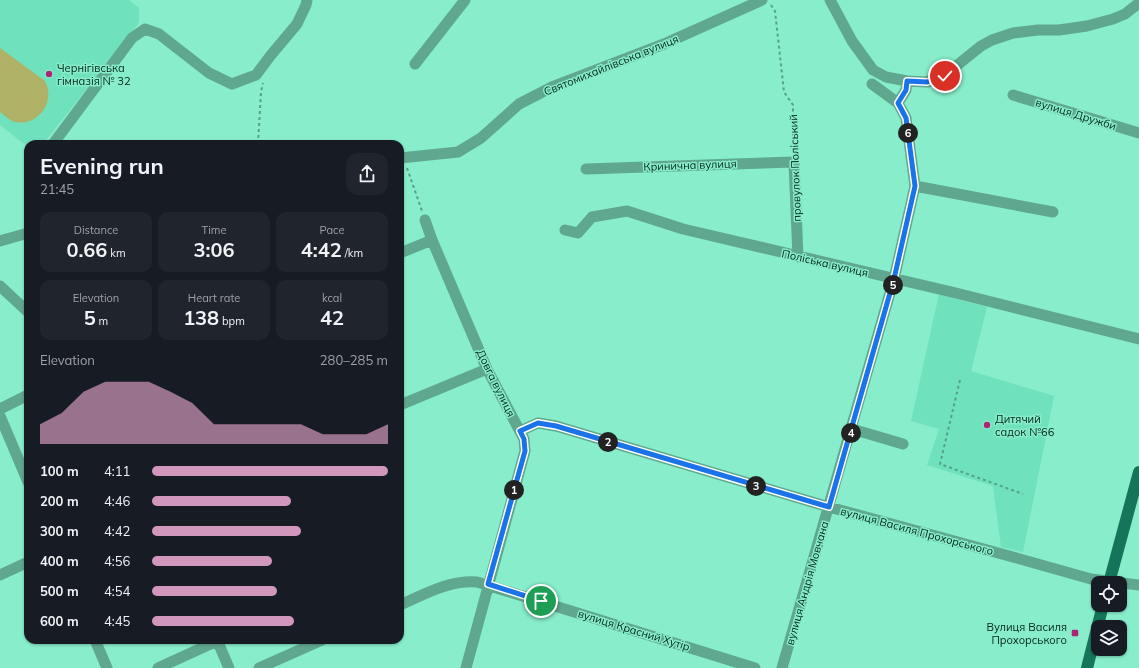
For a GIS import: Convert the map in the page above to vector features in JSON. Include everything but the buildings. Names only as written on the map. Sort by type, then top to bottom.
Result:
[{"type":"main road","points":[[1111,576],[1139,472]]},
{"type":"main road","points":[[1087,668],[1101,612]]},
{"type":"street","points":[[56,140],[132,38],[145,29],[159,34],[209,74],[232,84],[256,75],[297,24],[307,0]]},
{"type":"street","points":[[415,64],[465,0]]},
{"type":"street","name":"Святомихайлівська вулиця","points":[[404,161],[458,152],[481,138],[519,104],[552,87],[657,47],[762,0]]},
{"type":"street","points":[[830,0],[852,41],[873,70],[906,86],[927,82],[945,76],[981,46],[992,40],[1013,33],[1038,30],[1059,30],[1087,26],[1119,17],[1139,3]]},
{"type":"street","points":[[872,84],[898,103],[906,86]]},
{"type":"street","name":"вулиця Дружби","points":[[1013,95],[1139,133]]},
{"type":"street","name":"вулиця Андрія Мовчана","points":[[782,668],[894,279],[915,186],[906,118],[898,103]]},
{"type":"street","name":"Кринична вулиця","points":[[586,169],[794,162]]},
{"type":"street","name":"провулок Поліський","points":[[794,162],[798,257]]},
{"type":"street","points":[[915,186],[1053,212]]},
{"type":"street","name":"Поліська вулиця","points":[[565,230],[578,233],[592,217],[627,211],[683,229],[956,293],[1139,338]]},
{"type":"street","name":"Довга вулиця","points":[[425,220],[432,240],[488,369],[524,439],[525,451],[466,668]]},
{"type":"street","points":[[0,241],[24,234]]},
{"type":"street","points":[[404,251],[432,240]]},
{"type":"street","points":[[0,286],[24,308]]},
{"type":"street","points":[[404,403],[488,369]]},
{"type":"street","points":[[0,409],[24,397]]},
{"type":"street","points":[[0,416],[24,473]]},
{"type":"street","name":"вулиця Василя Прохорського","points":[[520,431],[538,423],[556,426],[829,507],[1091,578]]},
{"type":"street","points":[[852,429],[903,444]]},
{"type":"street","points":[[0,575],[24,564]]},
{"type":"street","name":"вулиця Красний Хутір","points":[[404,603],[448,585],[464,581],[488,584],[755,668]]},
{"type":"street","name":"вулиця Василя Прохорського","points":[[1127,584],[1139,585]]},
{"type":"street","points":[[97,644],[107,668]]},
{"type":"street","points":[[158,668],[209,644]]},
{"type":"street","points":[[219,644],[229,668]]},
{"type":"street","points":[[259,668],[313,644]]},
{"type":"path","name":"провулок Поліський","points":[[775,11],[784,92],[793,106],[794,162]]},
{"type":"path","points":[[258,140],[261,92]]},
{"type":"path","points":[[404,164],[425,220]]},
{"type":"path","points":[[960,380],[940,464],[1023,494]]},
{"type":"shaded area","name":"Чернігівська гімназія № 32","points":[[0,0],[129,0],[139,8],[139,23],[46,140],[24,140],[24,144],[0,125]]},
{"type":"shaded area","points":[[0,48],[45,81],[48,89],[47,104],[40,115],[35,119],[22,123],[15,122],[0,112]]},
{"type":"shaded area","name":"Дитячий садок №66","points":[[939,294],[987,307],[971,371],[1054,396],[1023,552],[1001,547],[993,486],[927,465],[939,429],[911,421]]},
{"type":"place","name":"Чернігівська гімназія № 32","points":[[49,74]]},
{"type":"place","name":"Дитячий садок №66","points":[[987,425]]},
{"type":"place","name":"Вулиця Василя Прохорського","points":[[1075,633]]},
{"type":"route","points":[[541,601],[488,584],[525,451],[524,439],[520,431],[538,423],[556,426],[829,507],[894,279],[915,186],[906,118],[898,103],[906,90],[907,81],[927,82],[945,76]]}]
